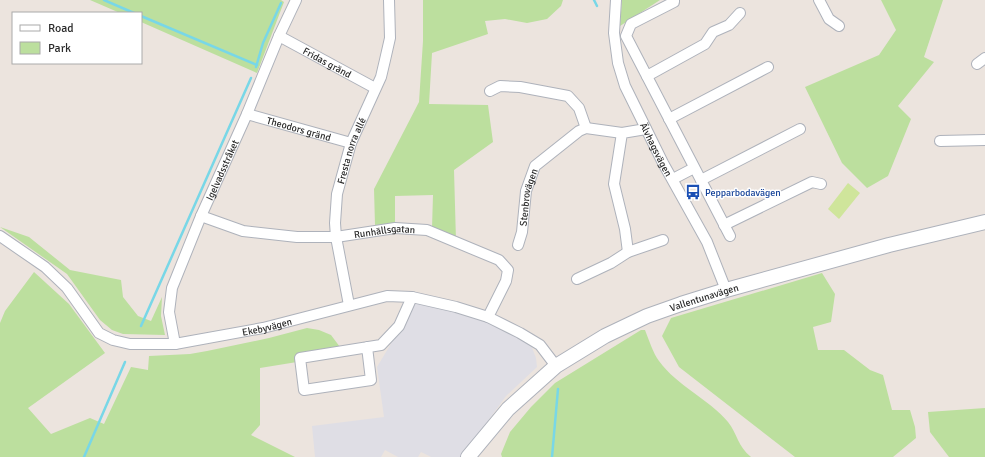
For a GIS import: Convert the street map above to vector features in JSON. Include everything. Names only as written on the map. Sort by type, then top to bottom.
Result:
[{"type":"main road","name":"Vallentunavägen","points":[[468,457],[508,409],[556,366],[605,336],[646,316],[726,290],[896,243],[985,222]]},
{"type":"street","name":"Igelvadsstråket","points":[[175,344],[169,312],[172,288],[201,216],[296,0]]},
{"type":"street","name":"Fresta norra allé","points":[[349,305],[336,237],[335,223],[337,194],[351,143],[381,77],[390,38],[389,0]]},
{"type":"street","name":"Älvhagsvägen","points":[[616,0],[614,33],[618,63],[626,86],[646,129],[707,242],[726,290]]},
{"type":"street","points":[[674,0],[674,2],[631,24],[626,36],[730,236]]},
{"type":"street","points":[[819,0],[829,19],[839,26]]},
{"type":"street","points":[[647,76],[705,44],[713,32],[729,25],[740,13]]},
{"type":"street","name":"Fridas gränd","points":[[279,36],[375,88]]},
{"type":"street","points":[[669,119],[768,67]]},
{"type":"street","points":[[490,91],[500,86],[520,87],[568,96],[579,108],[586,128],[622,133],[646,129]]},
{"type":"street","name":"Theodors gränd","points":[[247,114],[351,143]]},
{"type":"street","name":"Stenbrovägen","points":[[518,246],[522,232],[526,191],[535,166],[579,131],[586,128]]},
{"type":"street","points":[[701,180],[800,129]]},
{"type":"street","points":[[622,133],[614,184],[625,229],[628,252]]},
{"type":"street","points":[[940,141],[985,140]]},
{"type":"street","points":[[672,179],[694,168]]},
{"type":"street","points":[[724,225],[812,182],[820,184]]},
{"type":"street","name":"Runhällsgatan","points":[[201,216],[243,231],[297,237],[336,237],[395,228],[427,230],[499,260],[508,270],[506,281],[488,317]]},
{"type":"street","name":"Ekebyvägen","points":[[0,236],[45,267],[67,288],[99,333],[113,340],[130,344],[175,344],[264,328],[387,296],[412,297],[456,307],[488,317],[540,345],[556,366]]},
{"type":"street","points":[[577,279],[611,263],[628,252],[663,240]]},
{"type":"street","points":[[367,347],[371,380],[304,390],[300,358],[381,344],[399,326],[412,297]]},
{"type":"shaded area","points":[[416,302],[456,310],[493,323],[531,345],[536,358],[537,367],[506,396],[462,457],[431,457],[421,452],[418,457],[398,457],[385,450],[381,457],[315,457],[312,426],[384,417],[377,367]]},
{"type":"green space","points":[[90,0],[281,0],[284,2],[257,73],[142,22],[142,12],[118,12]]},
{"type":"green space","points":[[423,0],[563,0],[561,6],[547,19],[527,23],[505,19],[485,21],[488,34],[432,53],[429,104],[488,105],[493,142],[454,170],[456,241],[432,228],[433,195],[395,196],[395,224],[375,225],[374,189],[419,102],[423,41]]},
{"type":"green space","points":[[622,0],[660,0],[620,26]]},
{"type":"green space","points":[[881,0],[943,0],[924,57],[934,62],[898,106],[911,119],[888,176],[867,188],[842,163],[805,87],[879,55],[896,30]]},
{"type":"green space","points":[[848,183],[860,193],[839,219],[828,209]]},
{"type":"green space","points":[[0,227],[29,237],[70,270],[121,280],[123,297],[138,316],[151,321],[162,297],[161,316],[165,335],[123,334],[112,330],[100,320],[67,274]]},
{"type":"green space","points":[[34,272],[69,304],[105,353],[28,408],[51,434],[90,418],[104,424],[131,367],[148,370],[149,356],[190,354],[207,351],[269,338],[307,328],[319,330],[331,335],[340,347],[296,355],[297,362],[260,368],[260,425],[251,435],[295,457],[0,457],[0,323],[5,311]]},
{"type":"green space","points":[[822,273],[835,294],[831,322],[813,327],[818,350],[844,350],[870,370],[883,375],[892,410],[910,410],[915,427],[916,438],[893,457],[795,457],[679,367],[662,336],[671,318]]},
{"type":"green space","points":[[641,330],[645,330],[655,354],[666,370],[712,406],[728,422],[743,449],[751,457],[502,457],[501,454],[510,432],[531,407],[555,383]]},
{"type":"green space","points":[[985,408],[985,457],[949,457],[930,432],[928,412]]},
{"type":"waterway","points":[[104,0],[132,12]]},
{"type":"waterway","points":[[594,0],[597,6]]},
{"type":"waterway","points":[[256,67],[263,43],[281,3]]},
{"type":"waterway","points":[[142,16],[257,65]]},
{"type":"waterway","points":[[141,326],[251,78]]},
{"type":"waterway","points":[[84,457],[125,362]]},
{"type":"waterway","points":[[552,457],[558,389]]},
{"type":"place","name":"Pepparbodavägen","points":[[693,192]]}]
